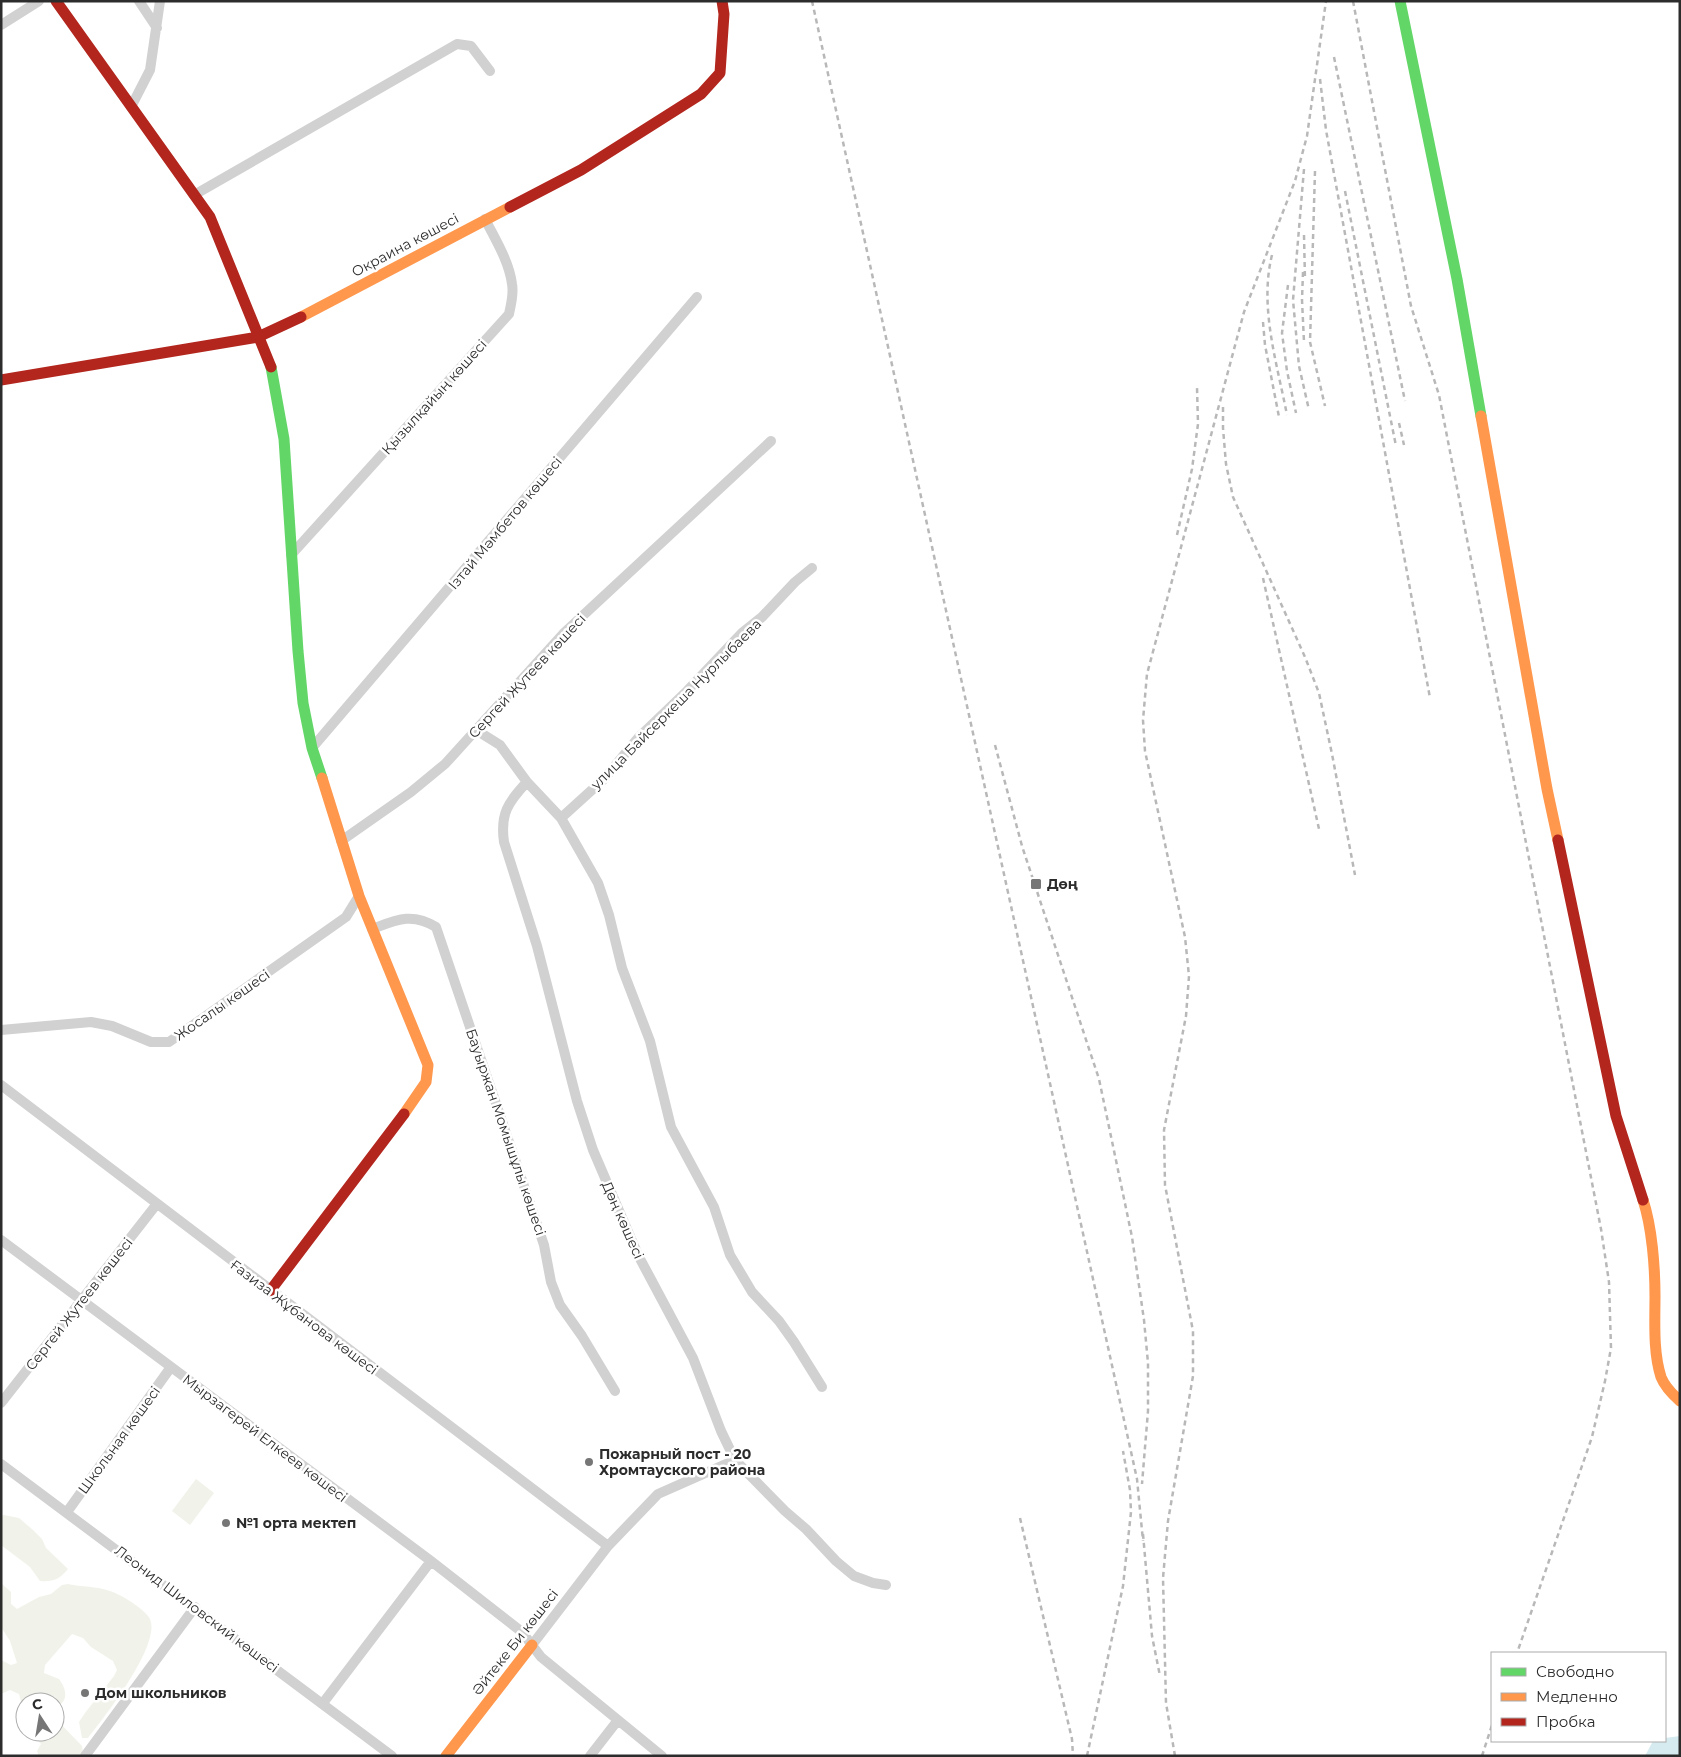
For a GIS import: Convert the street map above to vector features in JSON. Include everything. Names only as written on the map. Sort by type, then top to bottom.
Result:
[{"type":"street","points":[[1,25],[39,1]]},
{"type":"street","points":[[56,1],[210,217],[270,364],[284,439],[303,703],[312,748],[359,896],[428,1065],[426,1082],[419,1094],[270,1291]]},
{"type":"street","points":[[139,1],[156,28]]},
{"type":"street","points":[[131,107],[150,70],[160,1]]},
{"type":"street","name":"Окраина көшесі","points":[[1,380],[258,337],[281,327],[581,170],[701,94],[720,73],[724,14],[722,1]]},
{"type":"street","points":[[1400,1],[1457,279],[1547,789],[1616,1116],[1648,1214],[1655,1283],[1655,1330],[1658,1365],[1662,1379],[1670,1392],[1680,1401]]},
{"type":"street","points":[[194,195],[457,44],[471,46],[490,71]]},
{"type":"street","name":"Қызылқайың көшесі","points":[[291,555],[509,314],[513,297],[511,279],[485,219]]},
{"type":"street","name":"Ізтай Мәмбетов көшесі","points":[[312,748],[697,297]]},
{"type":"street","name":"Сергей Жутеев көшесі","points":[[341,841],[411,792],[445,764],[563,634],[771,441]]},
{"type":"street","name":"улица Байсеркеша Нурлыбаева","points":[[561,818],[604,779],[639,737],[687,691],[742,633],[762,617],[795,582],[812,568]]},
{"type":"street","points":[[476,730],[500,745],[527,782],[561,818],[598,883],[609,915],[622,968],[650,1041],[671,1127],[714,1207],[730,1255],[752,1292],[779,1321],[822,1387]]},
{"type":"street","name":"Дөң көшесі","points":[[527,782],[505,809],[503,837],[539,953],[577,1101],[593,1150],[619,1213],[660,1298],[693,1358],[720,1431],[735,1460],[836,1561],[854,1576],[873,1584],[886,1585]]},
{"type":"street","name":"Жосалы көшесі","points":[[1,1030],[92,1022],[112,1026],[151,1042],[169,1042],[346,917],[359,896]]},
{"type":"street","name":"Бауыржан Момышұлы көшесі","points":[[372,929],[394,921],[410,918],[424,920],[436,928],[544,1245],[555,1293],[560,1305],[582,1336],[615,1391]]},
{"type":"street","name":"Ғазиза Жұбанова көшесі","points":[[1,1085],[156,1205],[608,1546]]},
{"type":"street","name":"Сергей Жутеев көшесі","points":[[1,1403],[156,1205]]},
{"type":"street","name":"Мырзагерей Елкеев көшесі","points":[[1,1240],[432,1561],[522,1632],[541,1657],[662,1756]]},
{"type":"street","name":"Школьная көшесі","points":[[67,1512],[171,1367]]},
{"type":"street","name":"Әйтеке Би көшесі","points":[[446,1756],[608,1546],[658,1494],[735,1460]]},
{"type":"street","name":"Леонид Шиловский көшесі","points":[[1,1464],[195,1607],[392,1756]]},
{"type":"street","points":[[323,1703],[432,1561]]},
{"type":"street","points":[[85,1756],[195,1607]]},
{"type":"street","points":[[590,1756],[618,1720]]},
{"type":"shaded area","points":[[196,1479],[214,1493],[190,1525],[172,1511]]},
{"type":"shaded area","points":[[1,1516],[19,1518],[42,1539],[46,1548],[68,1569],[56,1579],[40,1581],[30,1567],[1,1545]]},
{"type":"shaded area","points":[[1,1583],[11,1592],[11,1604],[17,1609],[39,1597],[51,1594],[62,1585],[68,1584],[105,1589],[125,1598],[145,1612],[151,1627],[149,1642],[131,1678],[88,1738],[82,1738],[79,1722],[114,1676],[117,1670],[113,1661],[91,1647],[83,1638],[72,1634],[45,1665],[44,1673],[59,1679],[65,1692],[15,1692],[10,1690],[1,1694],[1,1660],[11,1665],[17,1663],[10,1641],[1,1627]]},
{"type":"shaded area","points":[[65,1728],[82,1746],[83,1752],[81,1756],[39,1756],[37,1751],[41,1744],[39,1742],[65,1742]]},
{"type":"shaded area","points":[[1680,1736],[1680,1756],[1645,1756],[1652,1742],[1666,1742],[1666,1738]]},
{"type":"railway","points":[[812,1],[1137,1479],[1143,1541]]},
{"type":"railway","points":[[1175,1756],[1166,1703],[1163,1578],[1168,1521],[1193,1376],[1193,1331],[1165,1185],[1164,1130],[1186,1016],[1189,976],[1185,937],[1145,751],[1143,720],[1147,674],[1244,312],[1295,181],[1307,136],[1326,1]]},
{"type":"railway","points":[[1353,1],[1411,306],[1439,395],[1601,1229],[1609,1282],[1611,1348],[1592,1437],[1517,1652]]},
{"type":"railway","points":[[1334,57],[1405,401]]},
{"type":"railway","points":[[1320,79],[1326,130],[1430,698]]},
{"type":"railway","points":[[1304,169],[1293,300],[1299,366],[1309,410]]},
{"type":"railway","points":[[1315,171],[1310,342],[1325,406]]},
{"type":"railway","points":[[1345,191],[1396,446]]},
{"type":"railway","points":[[1304,235],[1305,280]]},
{"type":"railway","points":[[1272,255],[1267,295],[1268,315],[1274,355],[1287,415]]},
{"type":"railway","points":[[1303,272],[1304,342]]},
{"type":"railway","points":[[1288,285],[1282,333],[1287,371],[1296,413]]},
{"type":"railway","points":[[1263,322],[1265,345],[1279,417]]},
{"type":"railway","points":[[1177,535],[1192,469],[1198,424],[1197,387]]},
{"type":"railway","points":[[1223,407],[1226,464],[1233,497],[1305,657],[1319,693],[1355,875]]},
{"type":"railway","points":[[1399,423],[1404,445]]},
{"type":"railway","points":[[1263,578],[1319,829]]},
{"type":"railway","points":[[995,745],[1022,846],[1099,1079],[1132,1237],[1148,1363],[1148,1411],[1142,1484]]},
{"type":"railway","points":[[1087,1756],[1123,1586],[1131,1512],[1130,1490],[1123,1451]]},
{"type":"railway","points":[[1020,1518],[1072,1739],[1073,1756]]},
{"type":"railway","points":[[1143,1534],[1152,1636],[1160,1676]]},
{"type":"railway","points":[[1482,1756],[1491,1728]]},
{"type":"traffic: fast","points":[[1400,1],[1457,279],[1481,416]]},
{"type":"traffic: fast","points":[[271,367],[284,439],[303,703],[312,748],[322,778]]},
{"type":"traffic: slow","points":[[301,317],[510,207]]},
{"type":"traffic: slow","points":[[1481,416],[1547,789],[1558,840]]},
{"type":"traffic: slow","points":[[322,778],[359,896],[428,1065],[426,1082],[404,1114]]},
{"type":"traffic: slow","points":[[1643,1200],[1649,1222],[1654,1260],[1655,1337],[1658,1367],[1665,1384],[1680,1401]]},
{"type":"traffic: slow","points":[[446,1756],[532,1645]]},
{"type":"traffic: jam","points":[[56,1],[210,217],[271,367]]},
{"type":"traffic: jam","points":[[510,207],[581,170],[701,94],[720,73],[724,14],[722,1]]},
{"type":"traffic: jam","points":[[1,380],[258,337],[301,317]]},
{"type":"traffic: jam","points":[[1558,840],[1616,1116],[1643,1200]]},
{"type":"traffic: jam","points":[[270,1291],[404,1114]]},
{"type":"place","name":"Дөң","points":[[1036,884]]},
{"type":"place","name":"Пожарный пост - 20 Хромтауского района","points":[[589,1462]]},
{"type":"place","name":"№1 орта мектеп","points":[[226,1523]]},
{"type":"place","name":"Дом школьников","points":[[85,1693]]}]
